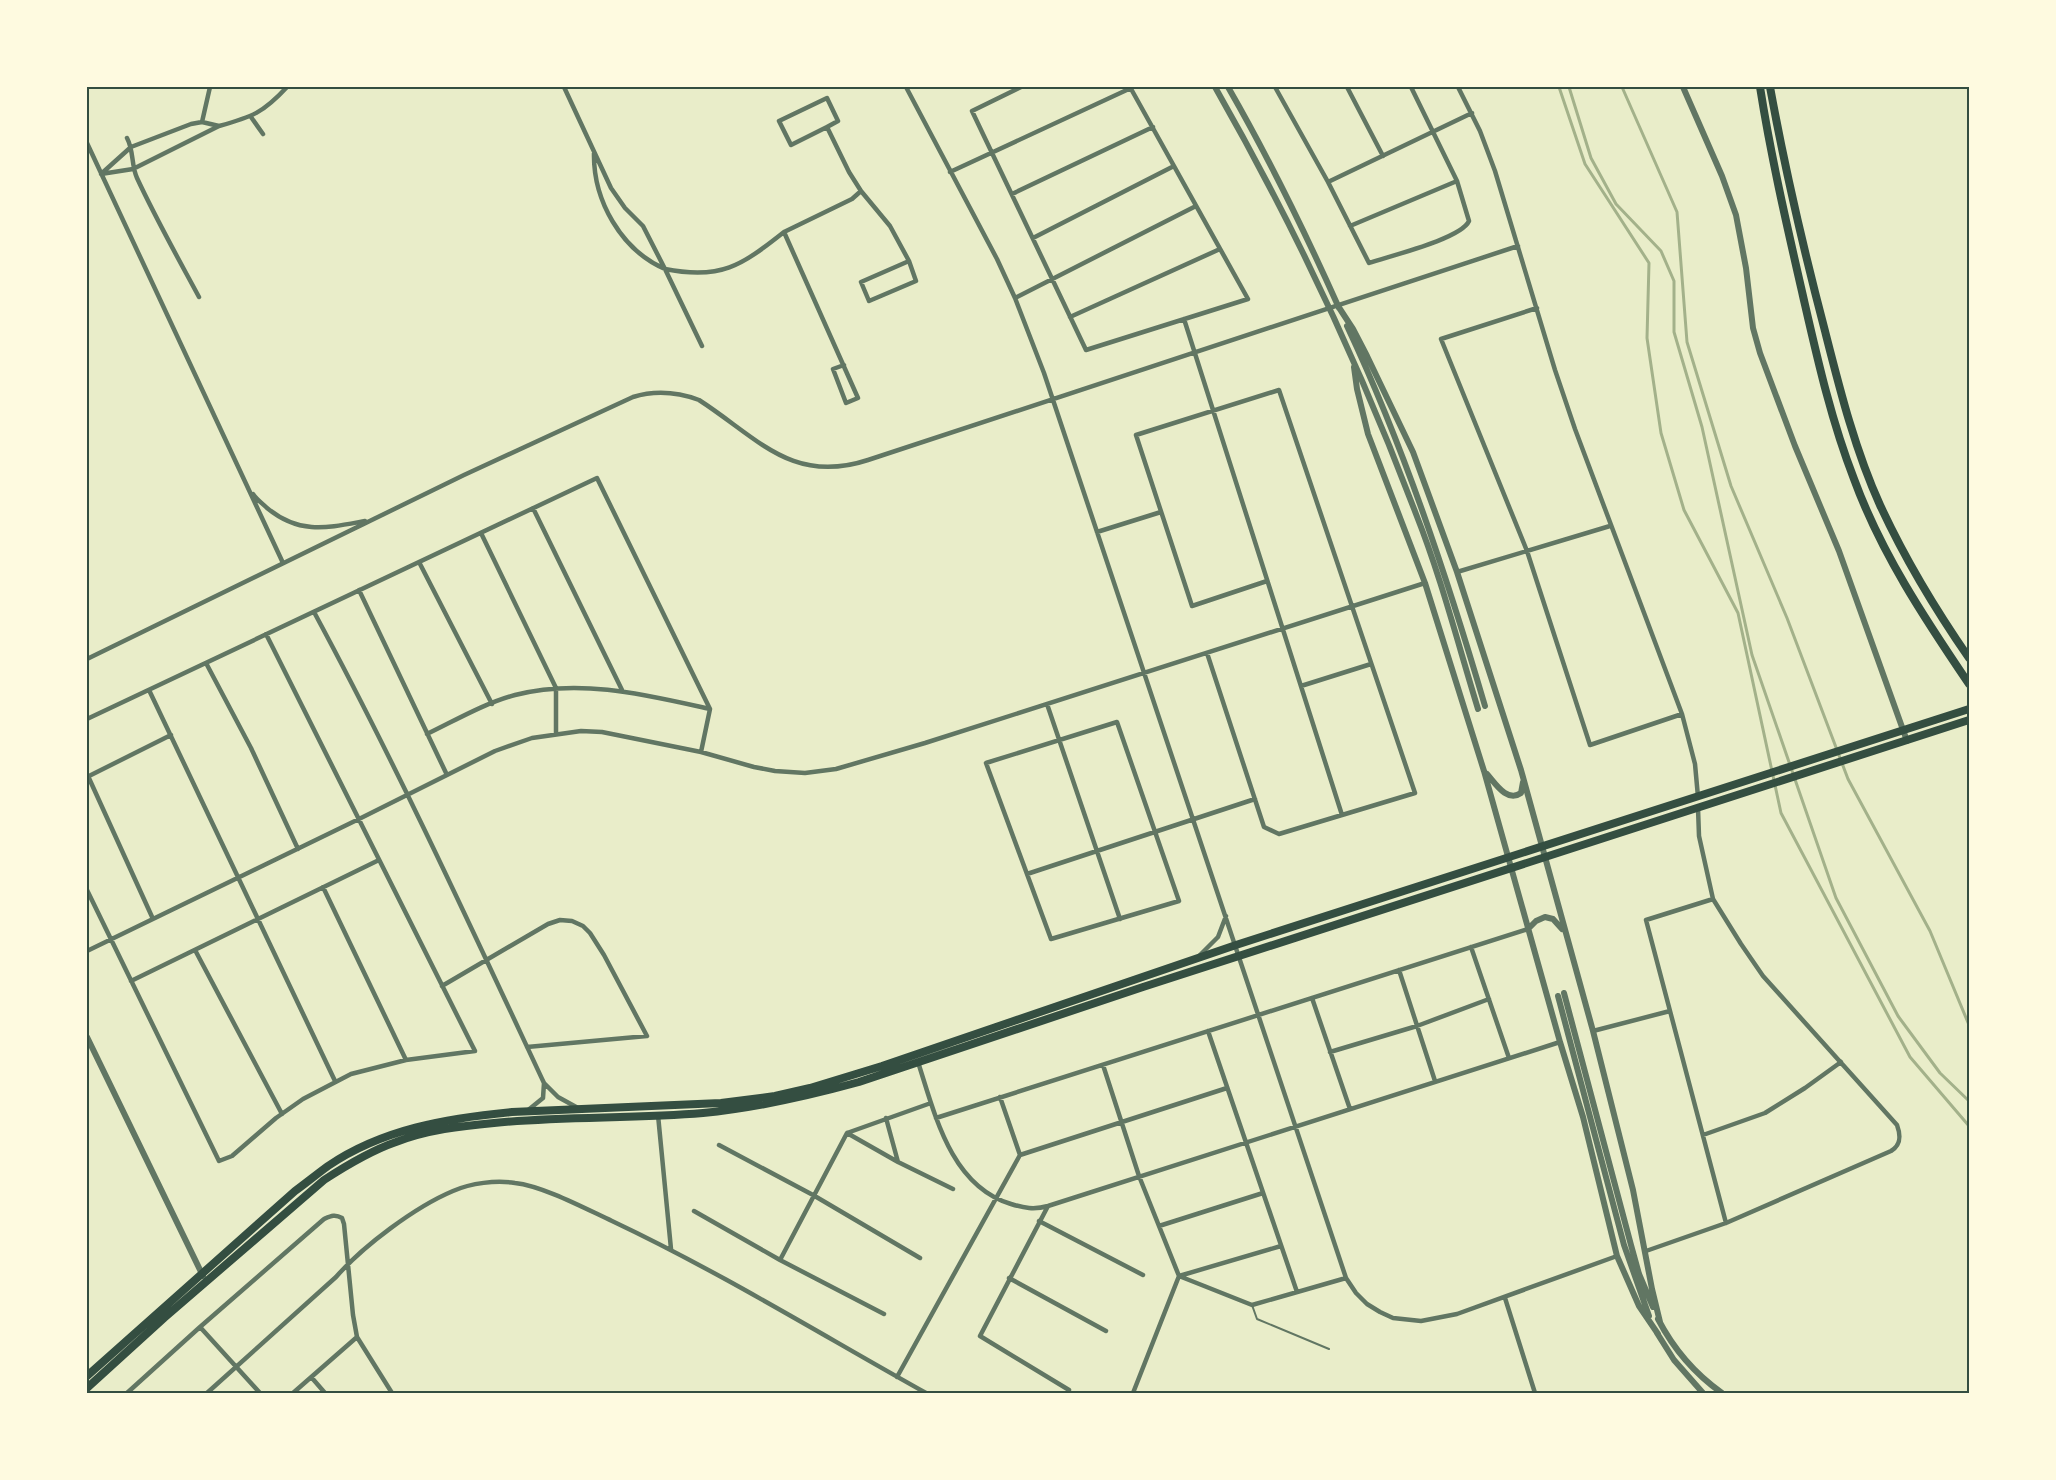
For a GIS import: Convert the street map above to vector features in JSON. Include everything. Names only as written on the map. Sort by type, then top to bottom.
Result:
[{"type":"highway","points":[[1760,87],[1797,271],[1825,387],[1854,480],[1892,560],[1934,633],[1969,684]]},
{"type":"highway","points":[[1770,87],[1798,224],[1831,354],[1864,464],[1901,547],[1946,625],[1969,658]]},
{"type":"main road","points":[[87,1376],[201,1272],[295,1191],[329,1165],[361,1148],[419,1126],[482,1114],[580,1108],[702,1113],[758,1106],[817,1094],[1236,945],[1969,709]]},
{"type":"main road","points":[[916,1058],[1240,956],[1969,720]]},
{"type":"main road","points":[[87,1388],[324,1180],[352,1162],[397,1141],[446,1128],[544,1118],[657,1111]]},
{"type":"street","points":[[202,122],[210,87]]},
{"type":"street","points":[[101,174],[133,169],[219,126],[252,117],[274,101],[287,87]]},
{"type":"street","points":[[564,87],[611,188],[643,226],[702,346]]},
{"type":"street","points":[[906,87],[1015,298],[1052,399],[1194,819],[1346,1278],[1367,1304],[1393,1318],[1421,1321],[1437,1319],[1505,1298],[1617,1256]]},
{"type":"street","points":[[950,172],[992,152],[1130,87],[1248,299],[1086,350],[1070,318],[1052,278],[992,152],[972,111],[1021,87]]},
{"type":"street","points":[[1215,87],[1329,308],[1417,516],[1482,707],[1466,642],[1415,494],[1374,387],[1297,214],[1228,87]]},
{"type":"street","points":[[1275,87],[1328,182],[1369,263],[1451,237],[1463,230],[1469,221],[1457,181],[1410,87]]},
{"type":"street","points":[[1347,87],[1383,156]]},
{"type":"street","points":[[1458,87],[1472,113],[1495,171],[1558,380],[1610,526],[1682,714],[1695,764],[1698,797]]},
{"type":"street","points":[[1683,87],[1722,176],[1736,215],[1746,268],[1752,320],[1760,352],[1795,446],[1839,551],[1907,741]]},
{"type":"street","points":[[827,98],[838,121],[827,127],[791,145],[779,121],[827,98]]},
{"type":"street","points":[[1328,182],[1472,113]]},
{"type":"street","points":[[252,117],[263,135]]},
{"type":"street","points":[[101,174],[131,147],[190,124],[202,122],[219,126]]},
{"type":"street","points":[[827,127],[861,191],[890,226],[909,261],[916,280],[869,301],[861,282],[909,261]]},
{"type":"street","points":[[1012,194],[1153,127]]},
{"type":"street","points":[[127,138],[131,147],[133,169],[148,203],[199,297]]},
{"type":"street","points":[[87,143],[283,563]]},
{"type":"street","points":[[594,151],[597,186],[617,228],[637,252],[665,269],[693,273],[733,267],[745,261],[784,232],[852,200],[861,191]]},
{"type":"street","points":[[1033,238],[1174,166]]},
{"type":"street","points":[[1350,226],[1457,181]]},
{"type":"street","points":[[1015,298],[1196,206]]},
{"type":"street","points":[[784,232],[844,365],[858,398],[846,403],[833,369],[844,365]]},
{"type":"street","points":[[87,658],[624,400],[644,394],[676,393],[699,400],[778,455],[798,464],[823,469],[853,465],[1518,246]]},
{"type":"street","points":[[1070,318],[1220,249]]},
{"type":"street","points":[[1338,306],[1363,347],[1413,452],[1457,572],[1523,779],[1593,1031],[1633,1190],[1660,1322]]},
{"type":"street","points":[[1537,308],[1441,339],[1527,551],[1590,745],[1682,714]]},
{"type":"street","points":[[1184,319],[1342,815]]},
{"type":"street","points":[[1354,367],[1368,434],[1425,583],[1484,771],[1583,1117],[1617,1256],[1639,1306],[1674,1360],[1703,1393]]},
{"type":"street","points":[[1207,653],[1264,827],[1279,834],[1415,793],[1279,390],[1136,435],[1192,606],[1267,581]]},
{"type":"street","points":[[87,719],[597,478],[710,709],[701,752]]},
{"type":"street","points":[[244,480],[256,498],[273,513],[294,524],[318,529],[374,519]]},
{"type":"street","points":[[533,508],[622,690]]},
{"type":"street","points":[[1097,532],[1161,512]]},
{"type":"street","points":[[1457,572],[1610,526]]},
{"type":"street","points":[[481,533],[556,688],[556,734]]},
{"type":"street","points":[[419,562],[492,704]]},
{"type":"street","points":[[87,951],[516,743],[556,734],[602,732],[701,752],[754,767],[805,773],[836,769],[925,743],[1425,583]]},
{"type":"street","points":[[359,590],[447,775]]},
{"type":"street","points":[[314,612],[409,795],[544,1083],[558,1097],[580,1108]]},
{"type":"street","points":[[87,890],[219,1161],[232,1156],[282,1114],[335,1080],[366,1068],[475,1051],[266,634]]},
{"type":"street","points":[[206,663],[251,748],[298,849]]},
{"type":"street","points":[[1301,686],[1371,664]]},
{"type":"street","points":[[427,734],[517,694],[556,688],[622,690],[710,709]]},
{"type":"street","points":[[149,690],[335,1080]]},
{"type":"street","points":[[1047,704],[1120,919]]},
{"type":"street","points":[[1117,722],[1179,901],[1051,939],[986,763],[1060,740],[1117,722]]},
{"type":"street","points":[[153,919],[88,776],[171,735]]},
{"type":"street","points":[[1484,771],[1503,792],[1511,796],[1521,793],[1523,779]]},
{"type":"street","points":[[1027,874],[1255,799]]},
{"type":"street","points":[[1646,1251],[1726,1223],[1896,1148],[1900,1135],[1897,1125],[1763,976],[1713,899],[1699,836],[1698,808]]},
{"type":"street","points":[[131,981],[379,860]]},
{"type":"street","points":[[323,887],[406,1060]]},
{"type":"street","points":[[1713,899],[1646,920],[1726,1223]]},
{"type":"street","points":[[1193,960],[1218,937],[1226,916]]},
{"type":"street","points":[[936,1118],[1528,929],[1536,921],[1545,917],[1557,923],[1565,935]]},
{"type":"street","points":[[442,986],[548,924],[566,920],[583,926],[597,943],[647,1036],[527,1047]]},
{"type":"street","points":[[1472,947],[1509,1058]]},
{"type":"street","points":[[195,950],[282,1114]]},
{"type":"street","points":[[1399,970],[1436,1082]]},
{"type":"street","points":[[1658,1335],[1640,1294],[1624,1245],[1561,995],[1645,1289],[1670,1340],[1690,1365],[1722,1393]]},
{"type":"street","points":[[1312,998],[1350,1109]]},
{"type":"street","points":[[1330,1052],[1417,1026],[1489,999]]},
{"type":"street","points":[[1593,1031],[1670,1011]]},
{"type":"street","points":[[1208,1031],[1297,1292]]},
{"type":"street","points":[[87,1037],[206,1282]]},
{"type":"street","points":[[916,1058],[936,1118],[954,1157],[965,1173],[995,1199],[1026,1209],[1048,1206],[1560,1042]]},
{"type":"street","points":[[1703,1135],[1765,1113],[1841,1062]]},
{"type":"street","points":[[1103,1065],[1139,1176],[1179,1276],[1133,1393]]},
{"type":"street","points":[[527,1111],[543,1098],[544,1083]]},
{"type":"street","points":[[897,1377],[1020,1155],[1227,1088]]},
{"type":"street","points":[[1000,1097],[1020,1155]]},
{"type":"street","points":[[780,1260],[847,1133],[931,1103]]},
{"type":"street","points":[[657,1111],[671,1249]]},
{"type":"street","points":[[886,1118],[898,1162]]},
{"type":"street","points":[[847,1133],[953,1190]]},
{"type":"street","points":[[719,1144],[813,1195],[920,1258]]},
{"type":"street","points":[[207,1393],[349,1263],[404,1221],[453,1191],[472,1185],[516,1183],[553,1194],[671,1249],[926,1393]]},
{"type":"street","points":[[1159,1226],[1263,1193]]},
{"type":"street","points":[[1048,1206],[980,1335],[1069,1390]]},
{"type":"street","points":[[694,1211],[780,1260],[884,1314]]},
{"type":"street","points":[[127,1393],[324,1219],[332,1216],[342,1218],[357,1336],[393,1393]]},
{"type":"street","points":[[1039,1221],[1143,1275]]},
{"type":"street","points":[[1179,1276],[1281,1246]]},
{"type":"street","points":[[1179,1276],[1252,1305],[1346,1278]]},
{"type":"street","points":[[1010,1278],[1106,1331]]},
{"type":"street","points":[[1505,1298],[1535,1393]]},
{"type":"street","points":[[201,1327],[260,1393]]},
{"type":"street","points":[[293,1393],[357,1336]]},
{"type":"street","points":[[312,1378],[325,1393]]},
{"type":"lane","points":[[1252,1305],[1257,1319],[1329,1349]]},
{"type":"waterway","points":[[1559,87],[1585,164],[1649,263],[1647,338],[1661,433],[1684,510],[1738,613],[1781,813],[1910,1057],[1969,1126]]},
{"type":"waterway","points":[[1569,87],[1591,158],[1616,204],[1661,251],[1674,281],[1674,332],[1702,427],[1752,655],[1836,898],[1898,1016],[1940,1073],[1969,1101]]},
{"type":"waterway","points":[[1622,87],[1677,212],[1687,342],[1731,486],[1787,618],[1848,779],[1930,931],[1969,1025]]}]
